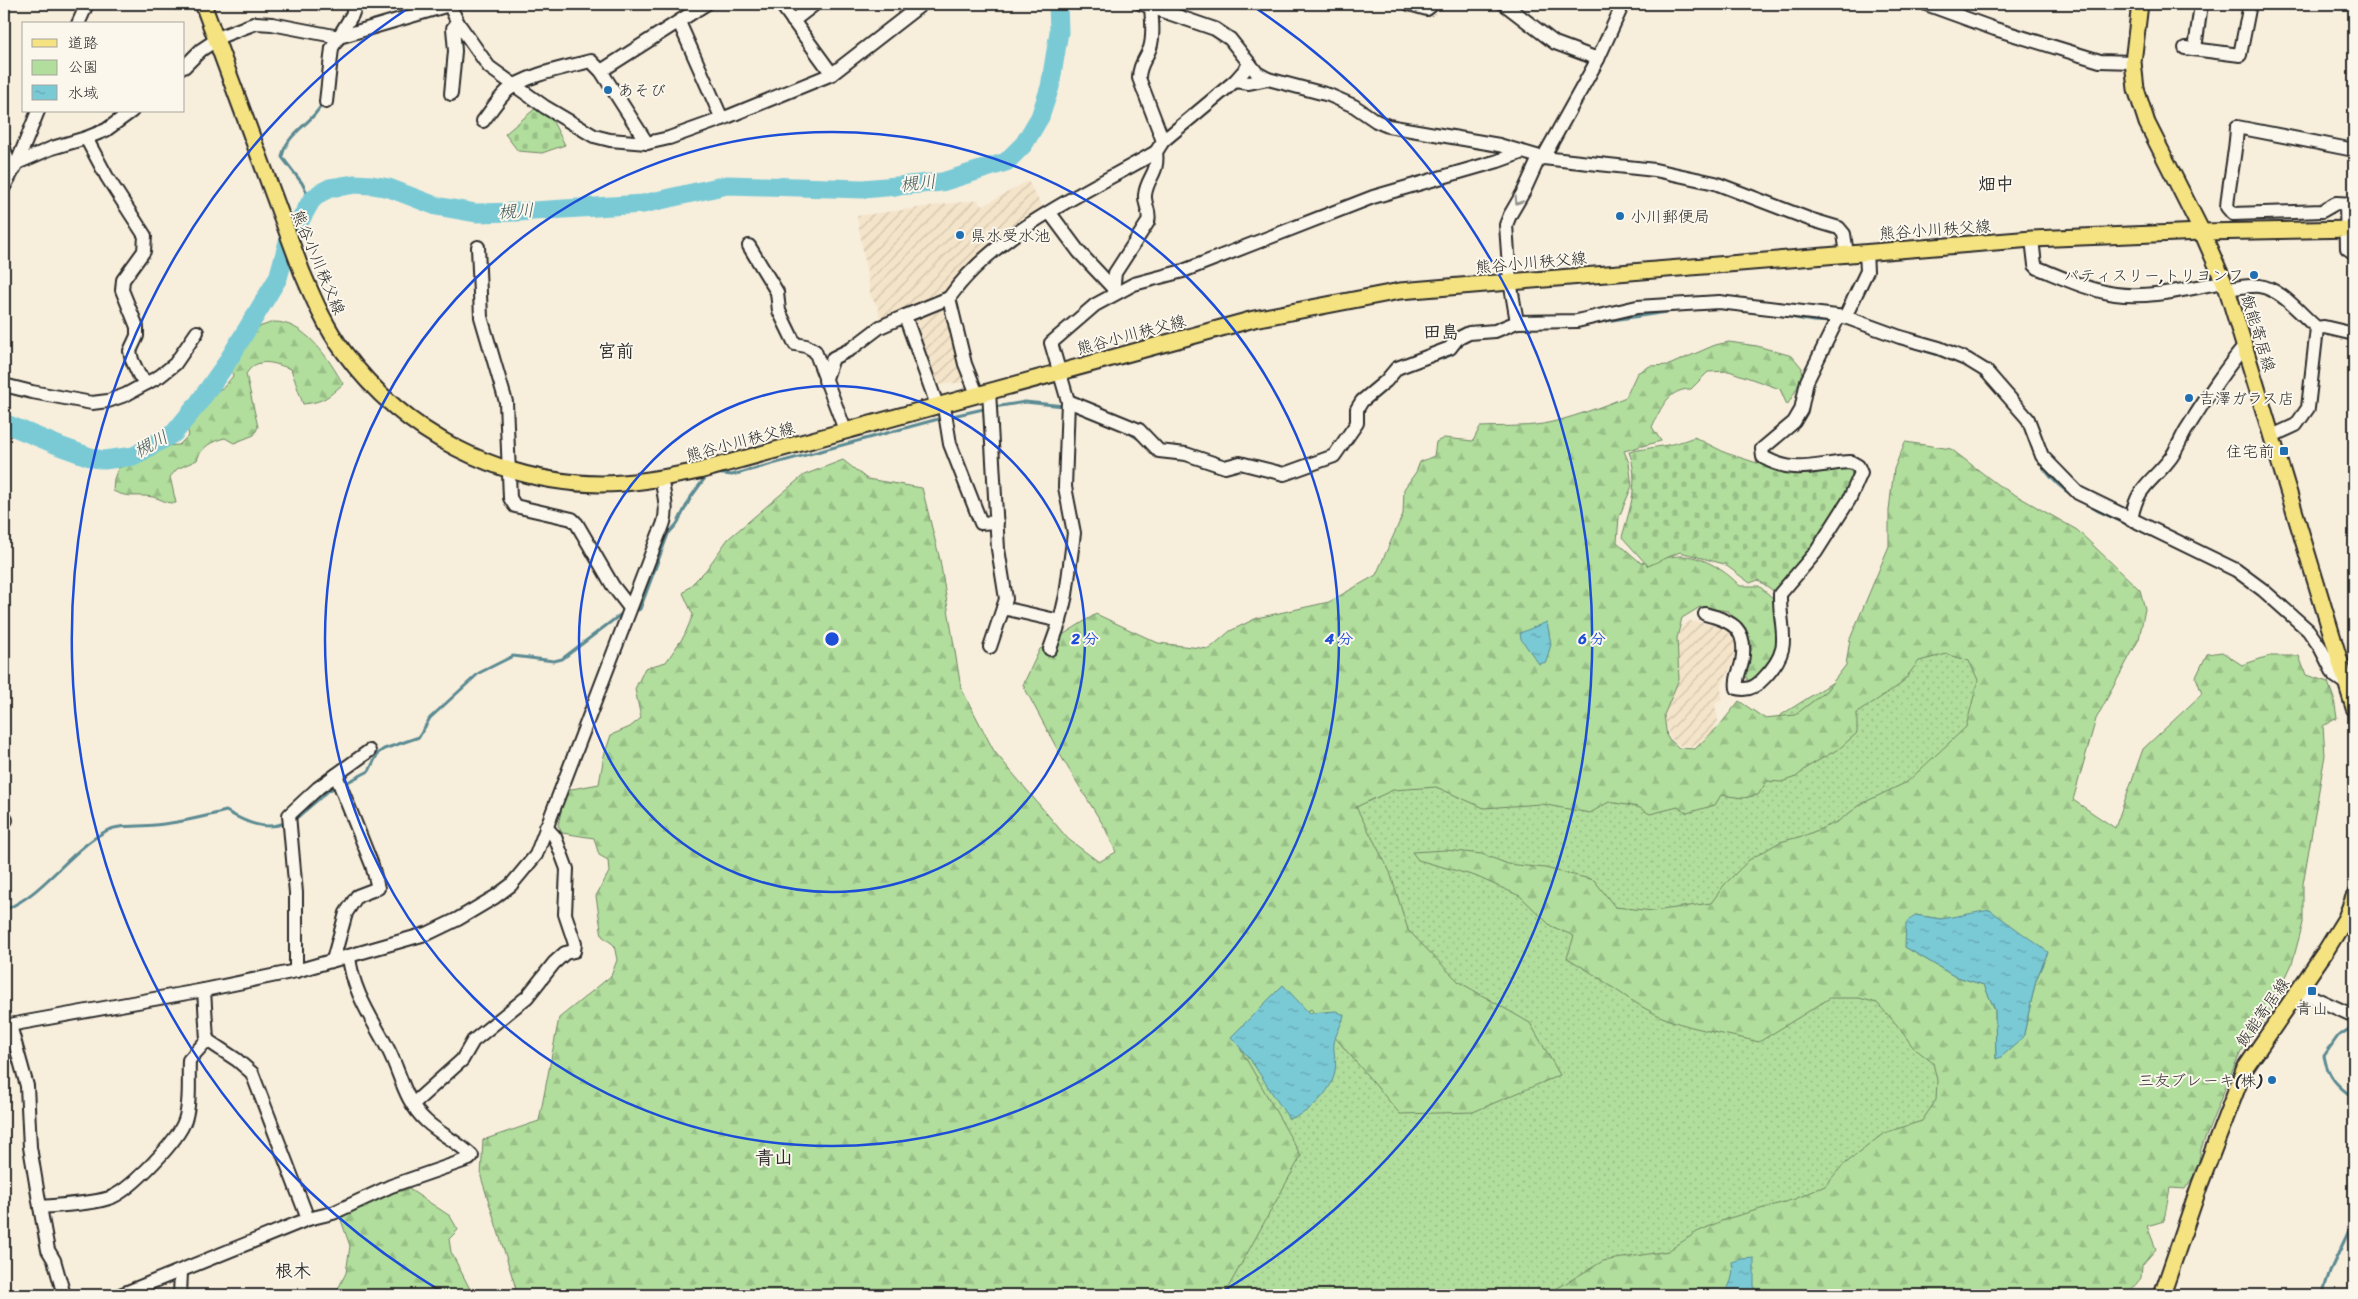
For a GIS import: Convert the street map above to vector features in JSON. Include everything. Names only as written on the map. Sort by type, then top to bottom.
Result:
[{"type":"main road","name":"熊谷小川秩父線","points":[[203,4],[314,301],[343,352],[372,386],[400,412],[426,431],[468,455],[508,470],[556,481],[620,483],[699,471],[845,430],[941,406],[1060,371],[1290,310],[1400,291],[1510,280],[2032,239],[2202,232],[2350,229]]},
{"type":"main road","name":"飯能寄居線","points":[[2140,4],[2133,62],[2136,90],[2147,123],[2202,232],[2225,285],[2354,708]]},
{"type":"main road","name":"飯能寄居線","points":[[2162,1295],[2200,1184],[2244,1070],[2299,991],[2346,918],[2354,897]]},
{"type":"street","points":[[79,22],[87,4]]},
{"type":"street","points":[[326,102],[332,48],[352,15],[356,4]]},
{"type":"street","points":[[601,71],[706,4]]},
{"type":"street","points":[[781,4],[832,74]]},
{"type":"street","points":[[793,21],[815,4]]},
{"type":"street","points":[[185,66],[217,39],[241,28],[256,24],[272,24],[339,37],[449,5],[458,23],[489,67],[545,106],[594,136],[610,140],[647,143],[669,138],[722,119],[805,87],[832,74],[922,4]]},
{"type":"street","points":[[1409,4],[1427,9],[1433,4]]},
{"type":"street","points":[[1504,4],[1555,43],[1598,59]]},
{"type":"street","points":[[1517,322],[1510,280],[1506,225],[1541,158],[1598,59],[1623,4]]},
{"type":"street","points":[[1926,4],[1995,29],[2100,61],[2133,62]]},
{"type":"street","points":[[2201,4],[2190,48],[2240,55],[2250,4]]},
{"type":"street","points":[[1146,6],[1215,29],[1230,39],[1257,73],[1268,79],[1329,95],[1354,106],[1376,121],[1388,126],[1499,145],[1541,158],[1654,170],[1715,183],[1809,219],[1839,228],[1844,234],[1846,254]]},
{"type":"street","points":[[1146,6],[1152,26],[1150,46],[1139,70],[1139,78],[1163,141]]},
{"type":"street","points":[[679,22],[722,119]]},
{"type":"street","points":[[451,94],[455,51],[453,28],[458,23]]},
{"type":"street","points":[[483,121],[507,91],[515,85],[542,74],[591,61],[601,71],[647,143]]},
{"type":"street","points":[[825,381],[833,358],[851,349],[880,327],[949,298],[972,269],[1026,227],[1156,152],[1163,141],[1235,81],[1250,64]]},
{"type":"street","points":[[1235,81],[1249,83],[1268,79]]},
{"type":"street","points":[[4,187],[38,112]]},
{"type":"street","points":[[14,167],[52,148],[106,130],[131,112]]},
{"type":"street","points":[[2354,150],[2237,128],[2234,166],[2228,187],[2227,207],[2233,214],[2322,211],[2336,203],[2350,204],[2350,229],[2347,248],[2354,253]]},
{"type":"street","points":[[86,138],[107,177],[145,236],[144,252],[123,280],[122,290],[137,327],[137,336],[130,351],[132,360],[139,376],[146,383]]},
{"type":"street","points":[[4,148],[14,167]]},
{"type":"street","points":[[1112,290],[1115,272],[1131,245],[1148,222],[1150,213],[1145,197],[1157,164],[1156,152]]},
{"type":"street","points":[[1050,649],[1060,621],[1066,595],[1074,533],[1065,487],[1068,401],[1051,343],[1082,314],[1112,290],[1184,271],[1373,197],[1498,161],[1520,152]]},
{"type":"street","points":[[1050,213],[1079,252],[1112,290]]},
{"type":"street","points":[[2032,239],[2035,266],[2086,288],[2116,294],[2155,294],[2225,285],[2259,286],[2272,290],[2317,328],[2324,327],[2354,334]]},
{"type":"street","points":[[749,246],[777,292],[779,311],[795,344],[806,346],[815,351],[845,430]]},
{"type":"street","points":[[478,247],[481,317],[506,402],[510,498],[514,506],[572,519],[577,524],[613,586],[630,608]]},
{"type":"street","points":[[1705,614],[1731,622],[1739,630],[1744,646],[1742,663],[1735,681],[1736,688],[1745,690],[1757,686],[1778,664],[1783,650],[1780,594],[1816,552],[1849,500],[1861,473],[1858,466],[1851,462],[1800,468],[1781,466],[1763,457],[1762,449],[1794,422],[1801,410],[1807,381],[1867,270],[1866,252]]},
{"type":"street","points":[[949,298],[966,364],[983,393],[997,522],[998,549],[1006,599],[990,647]]},
{"type":"street","points":[[1068,401],[1139,430],[1159,451],[1186,454],[1225,467],[1240,463],[1284,474],[1334,456],[1357,423],[1358,409],[1362,401],[1386,381],[1397,368],[1450,348],[1457,339],[1469,333],[1494,331],[1517,322],[1577,321],[1637,307],[1719,302],[1842,317],[1939,348],[1968,360],[1986,371],[2028,419],[2042,456],[2049,466],[2078,494],[2236,570],[2263,590],[2308,630],[2320,647],[2335,676],[2348,685]]},
{"type":"street","points":[[905,316],[941,406],[950,444],[982,523],[997,522]]},
{"type":"street","points":[[2272,436],[2296,425],[2308,408],[2317,328]]},
{"type":"street","points":[[4,385],[92,403],[108,401],[125,395],[160,376],[176,364],[197,332]]},
{"type":"street","points":[[2131,520],[2134,504],[2143,487],[2170,460],[2185,432],[2230,363],[2245,346]]},
{"type":"street","points":[[64,1295],[54,1260],[48,1250],[40,1208],[30,1147],[27,1086],[7,1025],[204,990],[296,971],[430,933],[495,898],[511,885],[536,855],[630,608],[665,523],[666,508],[661,478]]},
{"type":"street","points":[[1003,608],[1060,621]]},
{"type":"street","points":[[296,971],[296,893],[289,815],[336,775],[369,751]]},
{"type":"street","points":[[333,960],[336,940],[346,913],[357,896],[378,888],[372,865],[336,775]]},
{"type":"street","points":[[413,1104],[462,1060],[473,1041],[527,997],[554,963],[565,953],[574,951],[575,944],[565,914],[566,869],[555,837],[546,827]]},
{"type":"street","points":[[120,1295],[308,1220],[333,1213],[391,1186],[470,1159],[472,1156],[468,1152],[425,1121],[403,1090],[390,1053],[355,987],[350,971],[349,956]]},
{"type":"street","points":[[40,1208],[112,1197],[152,1164],[173,1141],[185,1121],[189,1100],[189,1060],[207,1040],[204,990]]},
{"type":"street","points":[[2299,991],[2354,1016]]},
{"type":"street","points":[[207,1040],[237,1060],[252,1073],[308,1220]]},
{"type":"street","points":[[180,1295],[181,1272]]},
{"type":"shaded area","points":[[1028,181],[1045,212],[946,294],[905,309],[904,313],[880,321],[878,307],[871,297],[857,216],[978,200],[980,205],[985,205]]},
{"type":"shaded area","points":[[944,303],[966,382],[937,385],[931,380],[910,320]]},
{"type":"shaded area","points":[[1690,621],[1727,630],[1736,645],[1732,664],[1721,687],[1722,700],[1715,703],[1718,722],[1712,732],[1698,745],[1690,747],[1678,745],[1669,736],[1665,719],[1667,700],[1676,664],[1678,638],[1682,626]]},
{"type":"green space","points":[[537,107],[550,116],[565,145],[542,153],[518,151],[505,134]]},
{"type":"green space","points":[[273,322],[285,323],[306,335],[323,353],[343,384],[325,398],[303,404],[291,369],[266,362],[255,365],[246,374],[258,427],[254,435],[234,443],[225,438],[216,441],[204,448],[197,460],[177,469],[170,477],[176,503],[153,497],[128,496],[113,491],[114,479],[118,468],[139,461],[164,446],[179,445],[189,435],[186,424],[196,417],[208,404],[214,393],[224,387],[233,376],[230,363],[248,331]]},
{"type":"green space","points":[[1729,342],[1757,346],[1792,356],[1802,368],[1795,392],[1787,405],[1780,389],[1729,371],[1708,372],[1691,389],[1676,392],[1671,396],[1662,407],[1652,427],[1661,441],[1624,451],[1629,463],[1632,486],[1619,517],[1617,542],[1641,563],[1671,557],[1688,556],[1713,565],[1740,586],[1759,586],[1775,600],[1779,637],[1776,658],[1770,667],[1762,675],[1749,681],[1742,672],[1752,648],[1748,635],[1728,611],[1700,607],[1682,618],[1677,638],[1679,679],[1664,715],[1667,737],[1679,748],[1695,749],[1720,725],[1739,701],[1764,718],[1795,715],[1826,691],[1846,665],[1850,639],[1889,546],[1889,510],[1894,469],[1905,442],[1951,449],[1998,485],[2077,530],[2140,590],[2145,609],[2139,639],[2096,719],[2073,800],[2115,828],[2143,749],[2202,694],[2196,677],[2207,654],[2222,652],[2242,665],[2269,656],[2299,656],[2306,675],[2328,682],[2334,699],[2337,718],[2323,726],[2325,755],[2303,884],[2303,923],[2292,964],[2271,1009],[2241,1052],[2229,1078],[2201,1149],[2197,1171],[2185,1189],[2170,1188],[2164,1221],[2147,1226],[2156,1249],[2142,1265],[2141,1278],[2127,1295],[1546,1295],[1603,1261],[1668,1251],[1697,1232],[1726,1219],[1795,1199],[1825,1186],[1841,1167],[1884,1133],[1922,1121],[1936,1100],[1937,1080],[1933,1063],[1913,1047],[1897,1025],[1877,1003],[1859,998],[1830,998],[1759,1042],[1702,1030],[1669,1020],[1642,1007],[1567,958],[1574,936],[1551,926],[1520,896],[1475,876],[1418,860],[1412,852],[1446,850],[1482,854],[1508,864],[1545,868],[1594,880],[1615,907],[1654,911],[1711,903],[1725,884],[1749,860],[1780,842],[1806,835],[1837,822],[1863,803],[1907,782],[1966,727],[1978,680],[1969,661],[1947,654],[1919,661],[1901,684],[1857,713],[1857,733],[1840,748],[1809,766],[1796,777],[1781,782],[1767,781],[1758,795],[1743,798],[1721,795],[1715,805],[1687,813],[1678,807],[1650,814],[1638,807],[1609,802],[1590,813],[1541,804],[1484,808],[1436,787],[1393,790],[1356,807],[1390,872],[1408,930],[1459,982],[1530,1023],[1560,1075],[1473,1112],[1400,1114],[1311,1009],[1240,1048],[1301,1156],[1224,1295],[518,1295],[481,1177],[483,1140],[539,1121],[559,1018],[611,976],[617,960],[614,945],[602,936],[596,896],[609,872],[608,860],[599,855],[594,838],[562,833],[558,825],[565,793],[572,789],[599,784],[604,756],[611,735],[630,727],[641,718],[635,689],[645,668],[666,662],[684,636],[693,615],[683,593],[706,570],[728,539],[804,475],[843,460],[867,479],[922,488],[940,560],[961,688],[994,751],[1068,839],[1099,862],[1116,852],[1105,828],[1062,758],[1023,685],[1040,649],[1096,614],[1158,643],[1209,649],[1230,631],[1257,618],[1329,602],[1376,575],[1403,514],[1404,489],[1416,472],[1420,462],[1434,456],[1436,442],[1444,438],[1473,441],[1480,427],[1543,424],[1585,412],[1626,397],[1637,373],[1650,366],[1669,365],[1715,345]],"holes":[[[1915,915],[1941,919],[2048,952],[2036,980],[2023,1038],[1996,1058],[1995,1010],[1984,985],[1954,976],[1905,947]]]},
{"type":"green space","points":[[1694,437],[1726,453],[1791,474],[1845,468],[1851,471],[1853,481],[1811,550],[1775,592],[1758,580],[1750,583],[1724,564],[1680,552],[1648,566],[1622,537],[1631,505],[1634,484],[1634,473],[1629,452]]},
{"type":"green space","points":[[2001,576],[2021,797],[2089,1101],[1627,1295],[1160,1295],[1201,1091],[1360,764],[1694,770]]},
{"type":"green space","points":[[409,1189],[450,1216],[458,1230],[449,1239],[451,1252],[473,1295],[335,1295],[346,1273],[350,1246],[340,1217],[393,1193]]},
{"type":"water","points":[[1547,622],[1551,644],[1546,662],[1539,664],[1521,639],[1520,633]]},
{"type":"water","points":[[1990,910],[2048,952],[2036,980],[2023,1038],[1996,1059],[1995,1010],[1984,985],[1954,976],[1905,947],[1906,923],[1915,915],[1941,919]]},
{"type":"water","points":[[1283,985],[1309,1013],[1336,1011],[1344,1015],[1335,1040],[1335,1068],[1329,1087],[1312,1107],[1289,1119],[1250,1059],[1231,1037]]},
{"type":"water","points":[[1754,1258],[1754,1295],[1723,1295],[1731,1280],[1733,1272],[1732,1262]]},
{"type":"waterway","name":"槻川","points":[[4,423],[62,447],[104,460],[134,456],[174,433],[197,405],[226,364],[278,278],[288,242],[311,201],[320,193],[330,188],[355,184],[372,185],[389,188],[436,206],[476,213],[517,212],[643,204],[727,185],[863,189],[942,182],[1006,162],[1024,144],[1040,117],[1050,87],[1059,32],[1058,4]]},
{"type":"waterway","points":[[311,201],[302,183],[282,157],[289,141],[318,111],[322,104]]},
{"type":"waterway","points":[[1599,322],[1674,311]]},
{"type":"waterway","points":[[1772,314],[1813,321],[1833,322]]},
{"type":"waterway","points":[[1439,359],[1451,355],[1466,340]]},
{"type":"waterway","points":[[1912,347],[1942,356]]},
{"type":"waterway","points":[[1977,372],[1987,381]]},
{"type":"waterway","points":[[994,407],[1025,402],[1064,406]]},
{"type":"waterway","points":[[948,417],[988,408]]},
{"type":"waterway","points":[[1070,409],[1102,421]]},
{"type":"waterway","points":[[715,473],[732,475],[942,418]]},
{"type":"waterway","points":[[1126,431],[1142,441]]},
{"type":"waterway","points":[[2027,433],[2038,460],[2049,476],[2072,495]]},
{"type":"waterway","points":[[633,612],[640,609],[668,534],[677,524],[691,497],[707,475]]},
{"type":"waterway","points":[[2084,502],[2098,511],[2161,540]]},
{"type":"waterway","points":[[344,784],[369,771],[378,753],[384,749],[419,737],[430,718],[479,673],[513,656],[554,661],[562,659],[620,615],[624,614]]},
{"type":"waterway","points":[[294,820],[328,791],[338,786]]},
{"type":"waterway","points":[[4,910],[31,894],[92,840],[111,829],[173,823],[226,811],[240,819],[262,826],[285,823]]},
{"type":"waterway","points":[[2354,1026],[2338,1036],[2324,1056],[2328,1070],[2334,1080],[2354,1098]]},
{"type":"waterway","points":[[2322,1295],[2330,1271],[2354,1220]]},
{"type":"railway","points":[[2348,1295],[2354,1286]]},
{"type":"place","name":"あそび","points":[[608,90]]},
{"type":"place","name":"小川郵便局","points":[[1620,216]]},
{"type":"place","name":"県水受水池","points":[[960,235]]},
{"type":"place","name":"パティスリー,トリヨンフ","points":[[2254,275]]},
{"type":"place","name":"吉澤ガラス店","points":[[2189,398]]},
{"type":"place","name":"住宅前","points":[[2284,451]]},
{"type":"place","name":"青山","points":[[2312,991]]},
{"type":"place","name":"三友ブレーキ(株)","points":[[2272,1080]]},
{"type":"district","name":"畑中","points":[[1996,184]]},
{"type":"district","name":"田島","points":[[1441,332]]},
{"type":"district","name":"宮前","points":[[616,351]]},
{"type":"district","name":"青山","points":[[774,1157]]},
{"type":"district","name":"根木","points":[[293,1271]]}]
